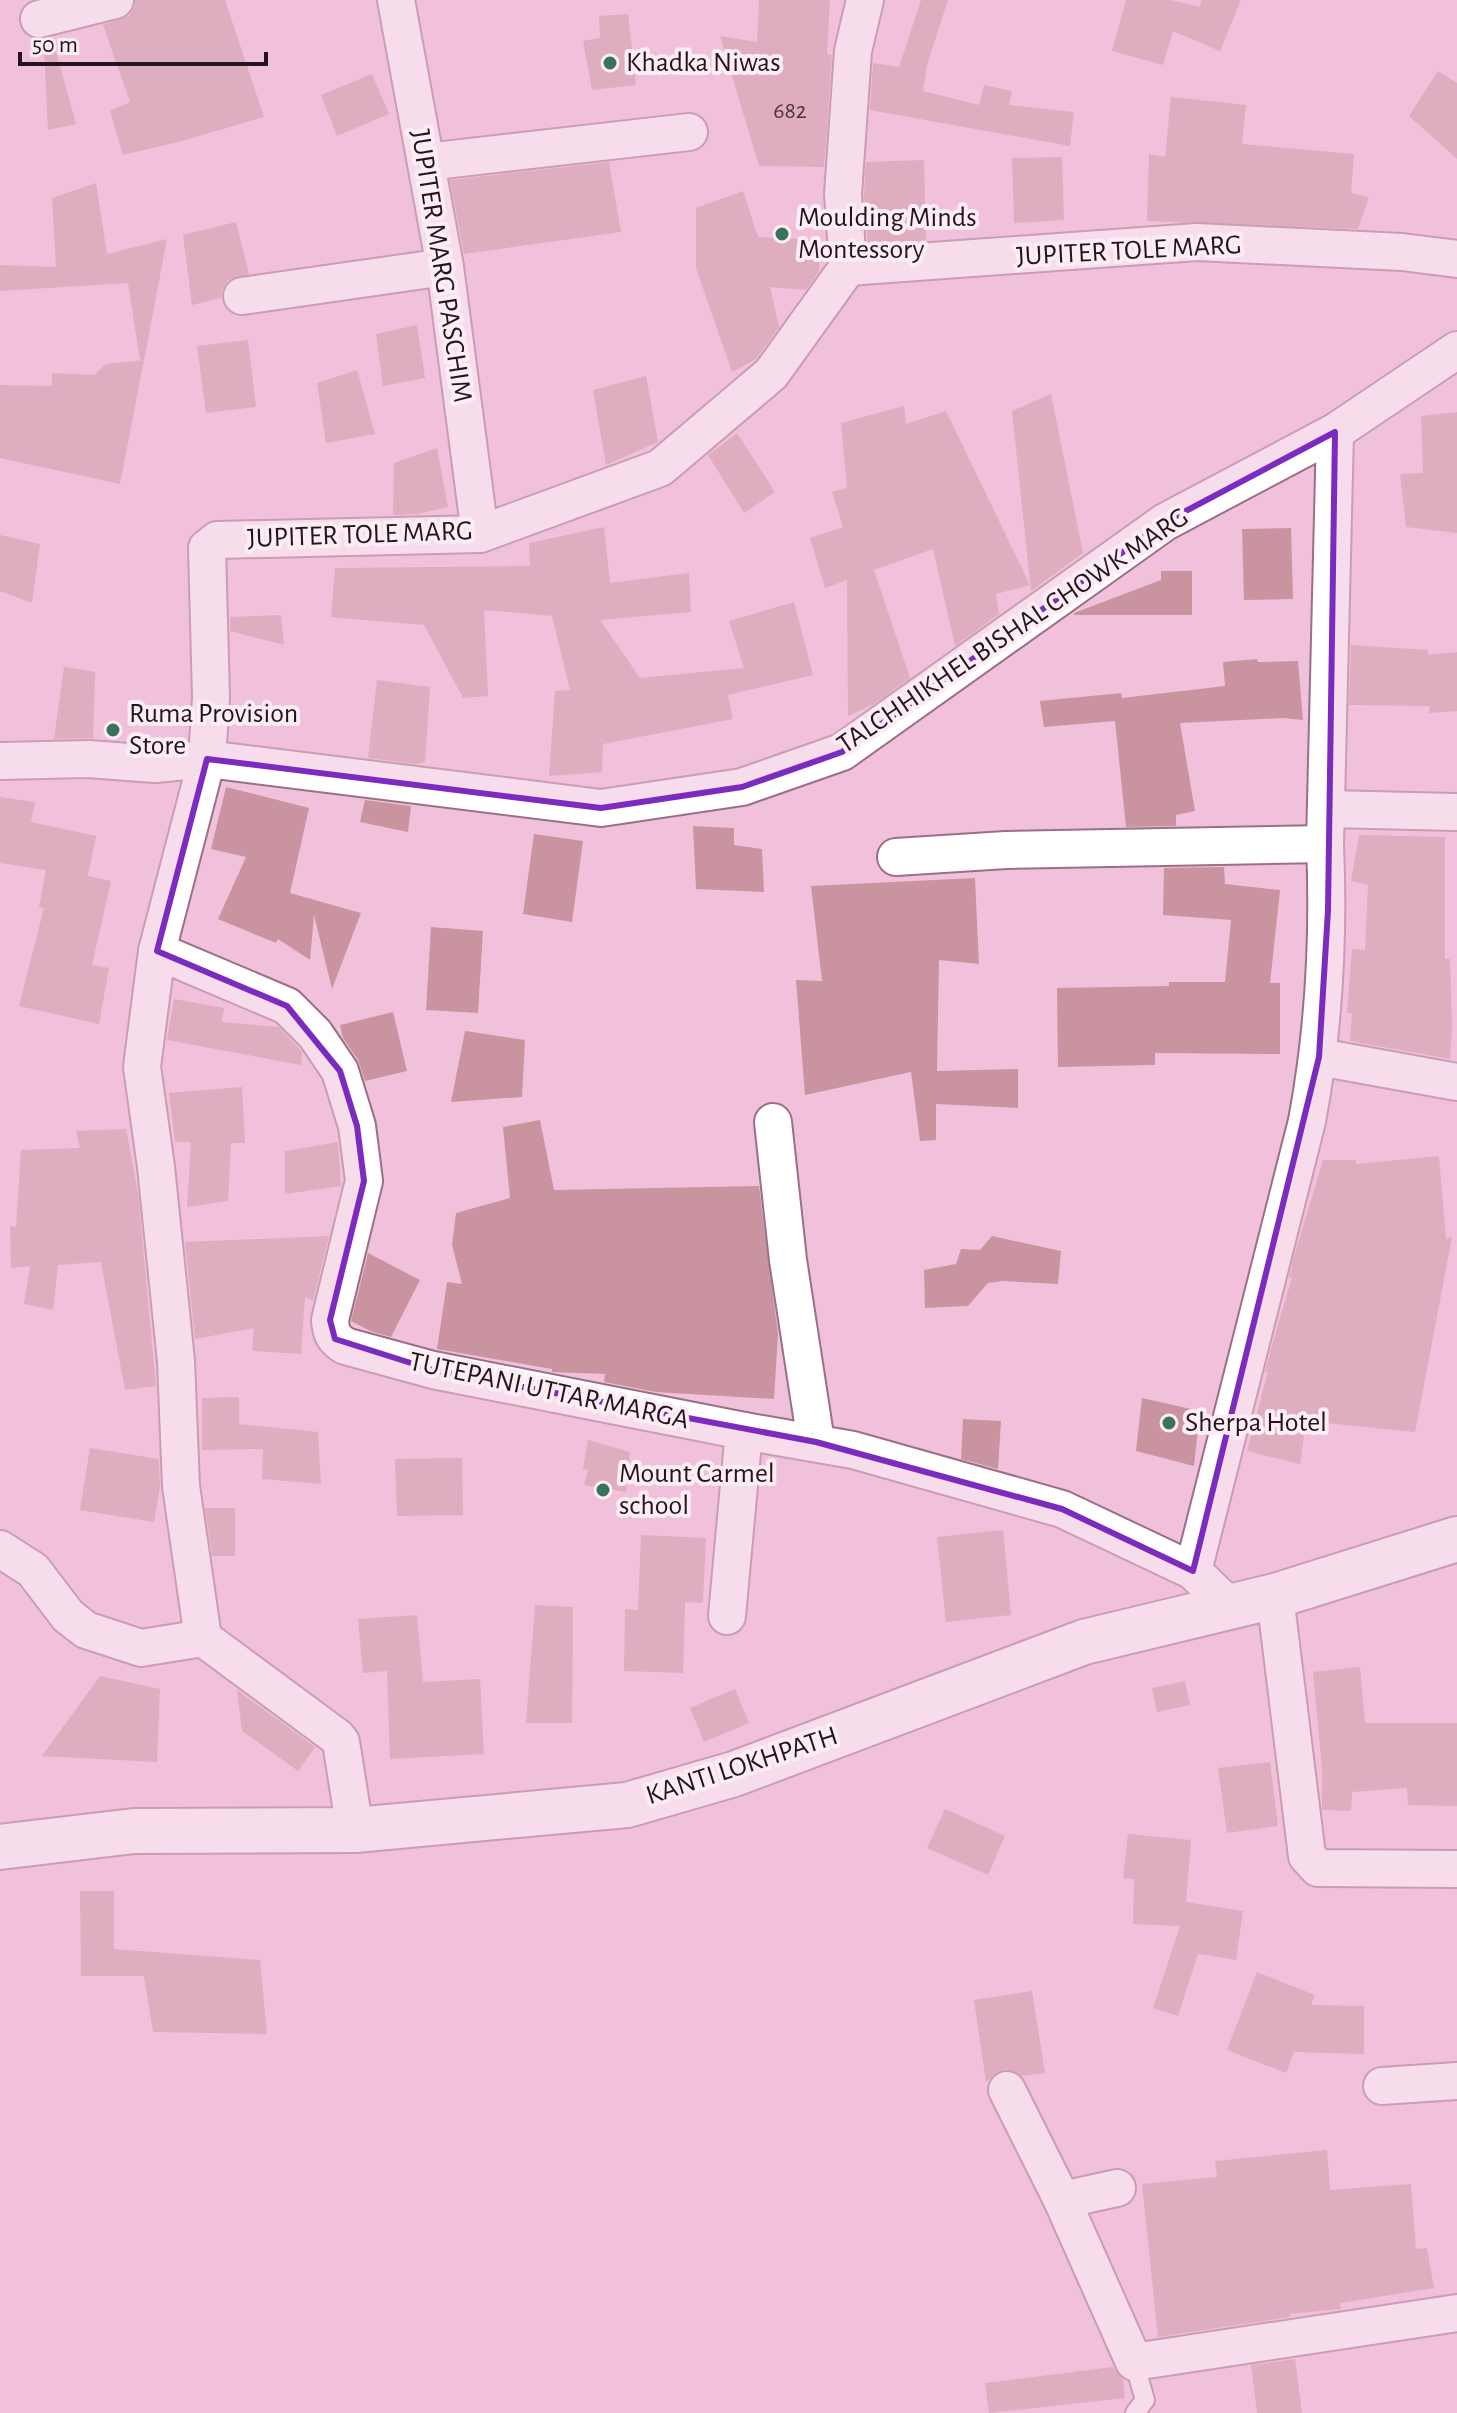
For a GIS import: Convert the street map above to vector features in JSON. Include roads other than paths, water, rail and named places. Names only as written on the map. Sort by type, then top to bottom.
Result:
[{"type":"main road","name":"KANTI LOKHPATH","points":[[0,1847],[134,1831],[355,1830],[627,1805],[734,1774],[1084,1642],[1275,1596],[1457,1539]]},
{"type":"street","points":[[39,19],[115,0]]},
{"type":"street","name":"JUPITER MARG PASCHIM","points":[[396,0],[445,267],[480,534]]},
{"type":"street","points":[[848,267],[843,194],[853,51],[865,0]]},
{"type":"street","points":[[426,162],[689,132]]},
{"type":"street","name":"JUPITER TOLE MARG","points":[[207,759],[211,697],[207,548],[217,540],[480,534],[660,468],[771,374],[848,267],[1197,242],[1402,252],[1457,259]]},
{"type":"street","points":[[242,296],[445,267]]},
{"type":"street","name":"TALCHHIKHEL BISHAL CHOWK MARG","points":[[0,761],[88,759],[155,764],[207,759],[601,808],[742,787],[842,752],[1165,522],[1335,432],[1457,350]]},
{"type":"street","points":[[1193,1571],[1307,1121],[1319,1057],[1328,910],[1335,432]]},
{"type":"street","points":[[207,759],[157,951],[142,1067],[156,1167],[176,1361],[181,1486],[203,1638],[341,1742],[355,1830]]},
{"type":"street","points":[[896,857],[1327,827],[1457,812]]},
{"type":"street","name":"TUTEPANI UTTAR MARGA","points":[[157,951],[287,1006],[315,1034],[340,1071],[357,1126],[364,1181],[330,1320],[330,1331],[345,1346],[433,1370],[853,1450],[1062,1509],[1193,1571],[1230,1607]]},
{"type":"street","points":[[1319,1057],[1457,1082]]},
{"type":"street","points":[[773,1122],[788,1260],[816,1442]]},
{"type":"street","points":[[727,1616],[744,1431]]},
{"type":"street","points":[[0,1549],[33,1570],[68,1616],[86,1630],[141,1648],[203,1638]]},
{"type":"street","points":[[1275,1596],[1307,1856],[1318,1868],[1457,1869]]},
{"type":"street","points":[[1382,2086],[1457,2081]]},
{"type":"street","points":[[1007,2090],[1062,2200],[1134,2362],[1457,2313]]},
{"type":"street","points":[[1062,2200],[1117,2188]]},
{"type":"lane","points":[[1134,2362],[1145,2400],[1135,2413]]},
{"type":"place","name":"Khadka Niwas","points":[[610,63]]},
{"type":"place","name":"Moulding Minds Montessory","points":[[782,234]]},
{"type":"place","name":"Ruma Provision Store","points":[[113,730]]},
{"type":"place","name":"Sherpa Hotel","points":[[1169,1423]]},
{"type":"place","name":"Mount Carmel school","points":[[603,1490]]}]
